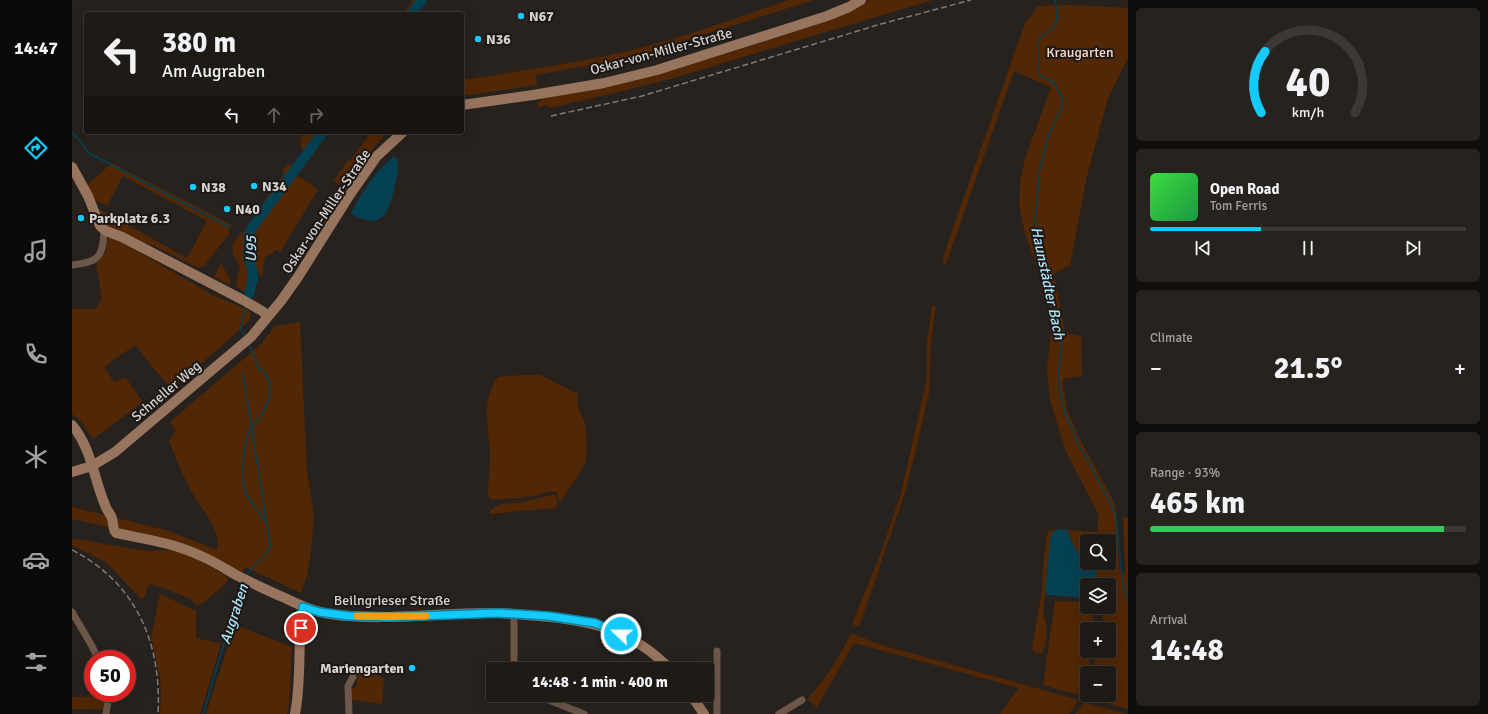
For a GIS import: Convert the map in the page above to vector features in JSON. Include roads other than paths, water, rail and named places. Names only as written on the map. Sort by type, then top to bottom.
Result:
[{"type":"main road","name":"Oskar-von-Miller-Straße","points":[[464,105],[604,83],[658,70],[827,16],[849,7],[860,0]]},
{"type":"main road","name":"Oskar-von-Miller-Straße","points":[[268,316],[298,278],[349,196],[370,166],[401,134]]},
{"type":"main road","points":[[72,167],[88,196],[100,226],[104,230],[122,237],[246,302],[268,316]]},
{"type":"main road","name":"Schneller Weg","points":[[72,472],[92,466],[115,452],[251,337],[268,316]]},
{"type":"main road","points":[[72,426],[81,438],[92,466]]},
{"type":"main road","name":"Beilngrieser Straße","points":[[92,466],[105,506],[111,516],[116,533],[174,545],[202,556],[240,577],[303,607],[330,614],[364,617],[491,613],[581,620],[612,629],[631,638],[648,649],[662,662]]},
{"type":"main road","points":[[295,714],[298,701],[303,607]]},
{"type":"main road","points":[[696,702],[704,714]]},
{"type":"street","points":[[72,265],[88,263],[97,257],[102,247],[104,230]]},
{"type":"street","points":[[72,612],[94,650]]},
{"type":"street","points":[[514,614],[514,662]]},
{"type":"street","points":[[717,651],[717,714]]},
{"type":"street","points":[[349,714],[348,686],[353,677]]},
{"type":"street","points":[[779,714],[802,700]]},
{"type":"street","points":[[106,714],[108,702]]},
{"type":"street","points":[[554,702],[584,714]]},
{"type":"water","points":[[394,156],[398,163],[397,174],[389,207],[385,214],[376,221],[369,221],[351,214],[369,183]]},
{"type":"water","points":[[1058,529],[1067,530],[1076,551],[1080,552],[1080,570],[1096,570],[1097,578],[1080,578],[1080,597],[1048,595],[1045,591],[1051,534]]},
{"type":"waterway","name":"Augraben","points":[[413,12],[422,0]]},
{"type":"waterway","name":"Augraben","points":[[413,12],[422,0]]},
{"type":"waterway","name":"Haunstädter Bach","points":[[1055,0],[1057,15],[1055,26],[1039,39],[1039,74],[1053,82],[1062,97],[1063,105],[1049,134],[1039,172],[1035,221],[1046,276],[1063,337],[1058,374],[1064,410],[1078,443],[1116,516],[1123,585],[1128,600]]},
{"type":"waterway","points":[[72,132],[89,153],[229,227]]},
{"type":"waterway","name":"Augraben","points":[[249,294],[253,278],[252,268],[248,258],[251,229],[322,134]]},
{"type":"waterway","name":"Augraben","points":[[307,155],[323,134]]},
{"type":"waterway","name":"Augraben","points":[[247,299],[253,278],[252,268],[248,258],[251,229],[296,168]]},
{"type":"waterway","name":"Augraben","points":[[242,234],[249,237]]},
{"type":"waterway","name":"Augraben","points":[[245,306],[241,329],[245,337]]},
{"type":"waterway","name":"Augraben","points":[[249,344],[259,369],[267,376],[270,393],[264,412],[250,429],[247,438],[243,482],[248,497],[266,521]]},
{"type":"waterway","name":"Augraben","points":[[243,373],[270,545],[266,554],[247,575]]},
{"type":"waterway","name":"Augraben","points":[[203,714],[240,590],[244,582]]},
{"type":"railway","points":[[551,116],[642,96],[881,24],[971,0]]},
{"type":"railway","points":[[72,550],[95,564],[113,580],[129,598],[141,618],[150,640],[155,664],[158,688],[158,714]]},
{"type":"place","name":"N67","points":[[521,16]]},
{"type":"place","name":"N36","points":[[478,39]]},
{"type":"place","name":"N34","points":[[254,186]]},
{"type":"place","name":"N38","points":[[193,187]]},
{"type":"place","name":"N40","points":[[227,209]]},
{"type":"place","name":"Parkplatz 6.3","points":[[81,218]]},
{"type":"place","name":"Mariengarten","points":[[412,668]]},
{"type":"park label","name":"Kraugarten","points":[[1080,52]]},
{"type":"water label","name":"U95","points":[[251,249]]}]
